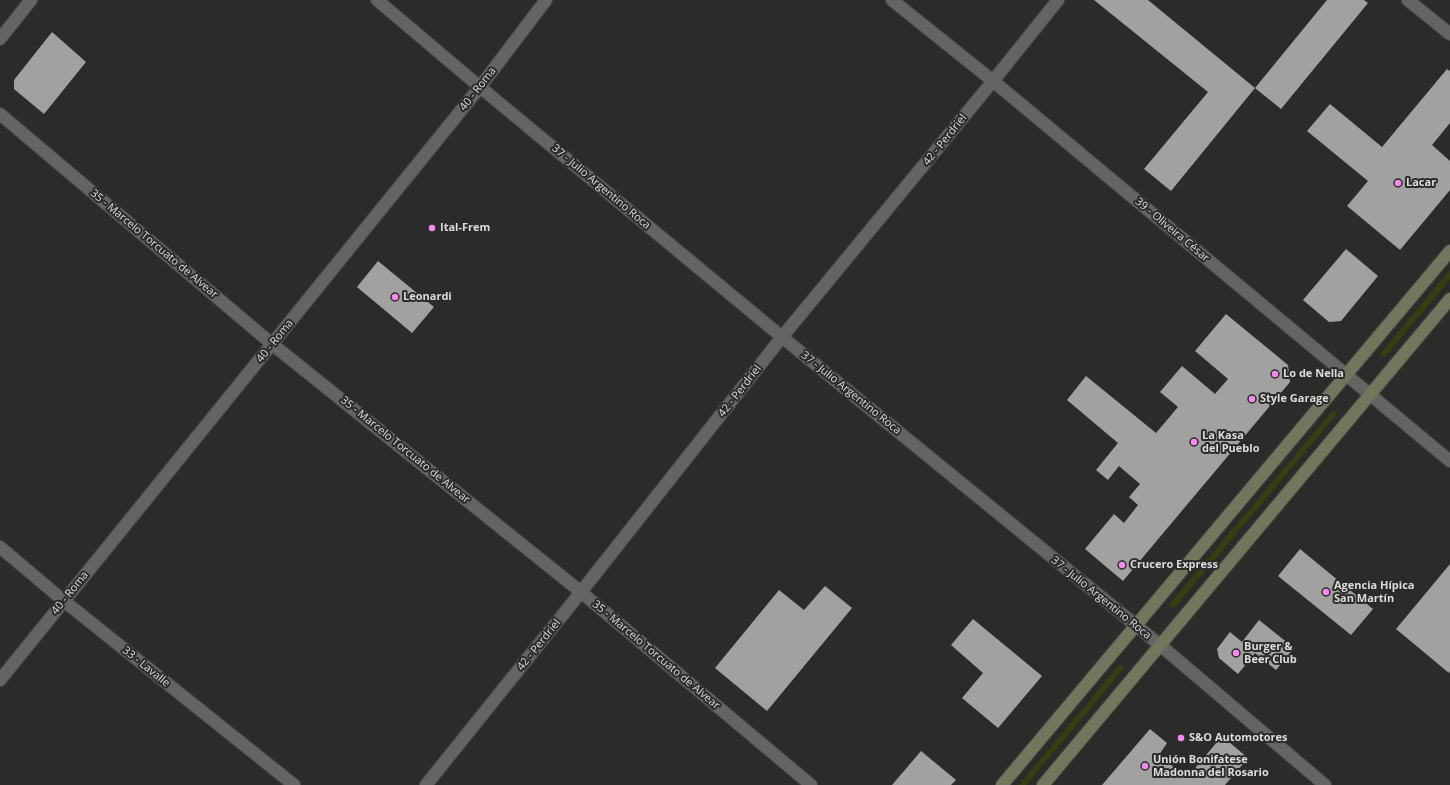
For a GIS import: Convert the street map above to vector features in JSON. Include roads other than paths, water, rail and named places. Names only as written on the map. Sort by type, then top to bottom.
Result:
[{"type":"main road","points":[[1002,785],[1450,251]]},
{"type":"main road","points":[[1043,785],[1450,299]]},
{"type":"street","points":[[0,39],[31,0]]},
{"type":"street","name":"37 - Julio Argentino Roca","points":[[377,0],[782,337],[1160,645],[1325,785]]},
{"type":"street","name":"40 - Roma","points":[[0,680],[480,87],[546,0]]},
{"type":"street","name":"39 - Oliveira César","points":[[892,0],[993,81],[1450,460]]},
{"type":"street","name":"42 - Perdriel","points":[[426,785],[581,592],[782,337],[1058,0]]},
{"type":"street","points":[[1408,0],[1450,34]]},
{"type":"street","name":"35 - Marcelo Torcuato de Alvear","points":[[0,114],[272,344],[581,592],[811,785]]},
{"type":"street","name":"33 - Lavalle","points":[[0,547],[64,601],[294,785]]},
{"type":"place","name":"Lacar","points":[[1398,183]]},
{"type":"place","name":"Ital-Frem","points":[[432,228]]},
{"type":"place","name":"Leonardi","points":[[395,297]]},
{"type":"place","name":"Lo de Nella","points":[[1275,374]]},
{"type":"place","name":"Style Garage","points":[[1252,399]]},
{"type":"place","name":"La Kasa del Pueblo","points":[[1194,442]]},
{"type":"place","name":"Crucero Express","points":[[1122,565]]},
{"type":"place","name":"Agencia Hípica San Martín","points":[[1326,592]]},
{"type":"place","name":"Burger & Beer Club","points":[[1236,653]]},
{"type":"place","name":"S&O Automotores","points":[[1181,738]]},
{"type":"place","name":"Unión Bonifatese Madonna del Rosario","points":[[1145,766]]}]
